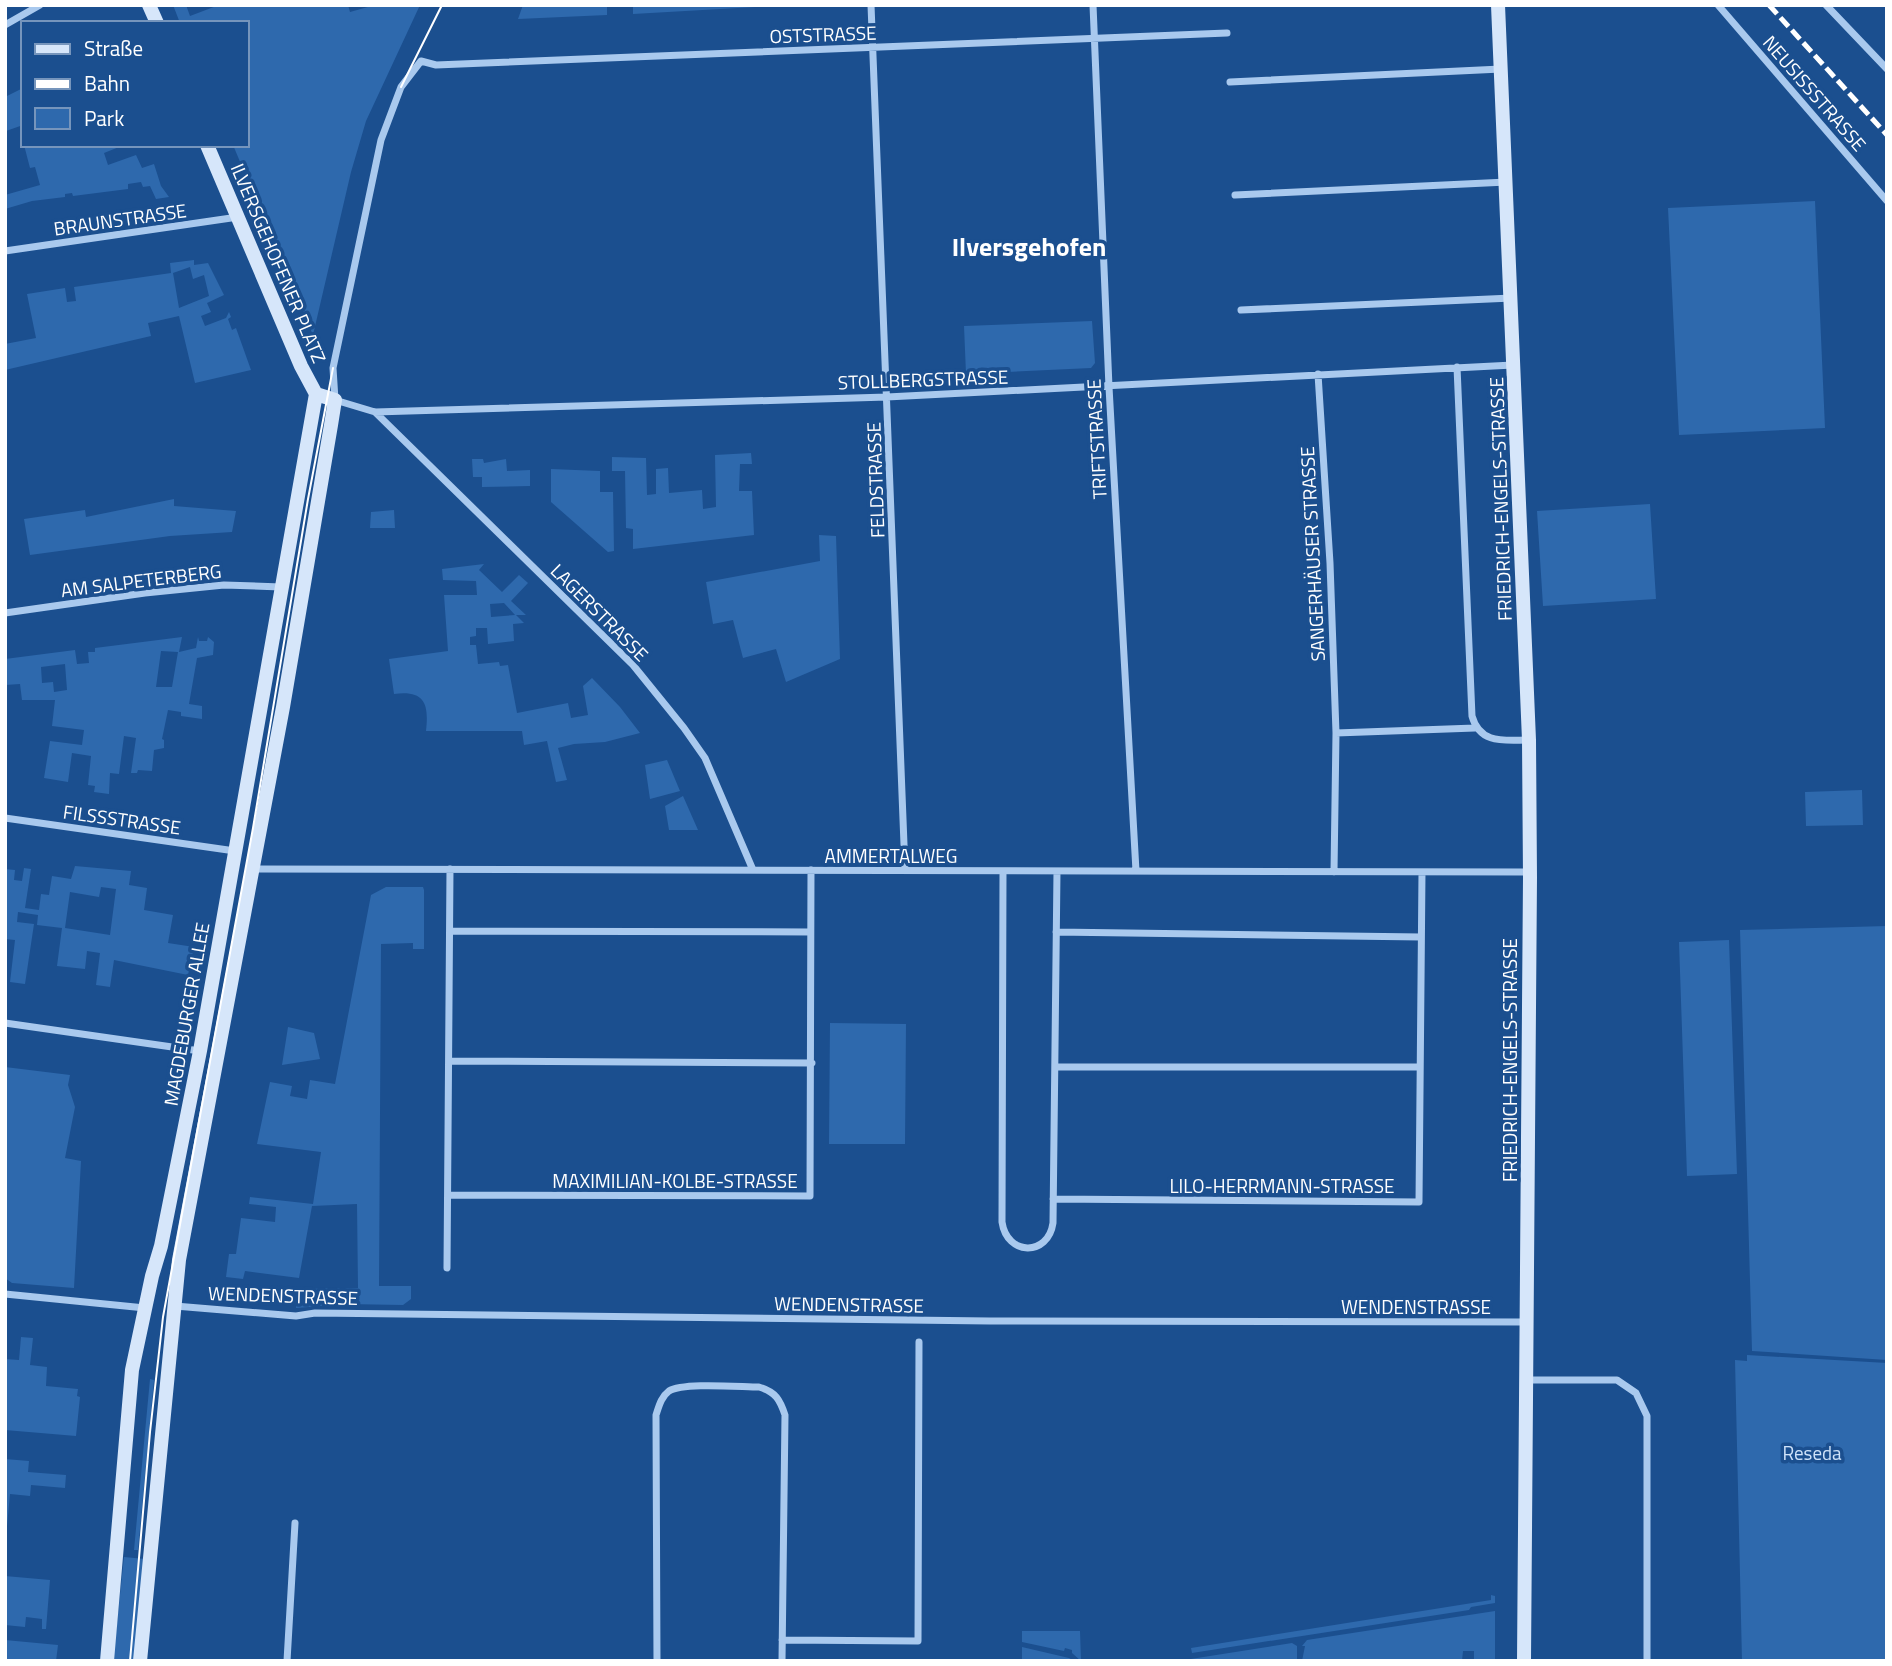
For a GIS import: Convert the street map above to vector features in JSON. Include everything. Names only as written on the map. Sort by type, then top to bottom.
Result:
[{"type":"main road","points":[[149,5],[156,21]]},
{"type":"main road","name":"FRIEDRICH-ENGELS-STRASSE","points":[[1498,5],[1529,740],[1524,1661]]},
{"type":"main road","name":"ILVERSGEHOFENER PLATZ","points":[[208,147],[301,366],[316,394]]},
{"type":"main road","points":[[316,394],[335,400]]},
{"type":"main road","name":"MAGDEBURGER ALLEE","points":[[107,1661],[132,1370],[161,1246],[200,1051],[316,394]]},
{"type":"main road","name":"MAGDEBURGER ALLEE","points":[[140,1661],[179,1260],[285,695],[335,400]]},
{"type":"street","points":[[5,25],[40,5]]},
{"type":"street","name":"FELDSTRASSE","points":[[871,5],[905,870]]},
{"type":"street","name":"TRIFTSTRASSE","points":[[1093,5],[1109,387],[1136,871]]},
{"type":"street","name":"NEUSISSSTRASSE","points":[[1718,5],[1887,201]]},
{"type":"street","points":[[1826,5],[1887,69]]},
{"type":"street","name":"OSTSTRASSE","points":[[401,87],[421,61],[436,65],[1227,33]]},
{"type":"street","points":[[1230,82],[1501,69]]},
{"type":"street","name":"MAGDEBURGER ALLEE","points":[[335,400],[333,368],[382,140],[401,87]]},
{"type":"street","points":[[1235,195],[1507,182]]},
{"type":"street","name":"BRAUNSTRASSE","points":[[5,251],[238,217]]},
{"type":"street","points":[[1241,310],[1512,298]]},
{"type":"street","name":"STOLLBERGSTRASSE","points":[[335,400],[375,412],[887,397],[1513,365]]},
{"type":"street","name":"FRIEDRICH-ENGELS-STRASSE","points":[[1457,367],[1472,716],[1475,728]]},
{"type":"street","name":"SANGERHÄUSER STRASSE","points":[[1318,374],[1330,563],[1336,733],[1334,872]]},
{"type":"street","name":"LAGERSTRASSE","points":[[375,412],[642,676],[705,758],[753,870]]},
{"type":"street","name":"AM SALPETERBERG","points":[[5,613],[224,585],[281,587]]},
{"type":"street","points":[[1336,733],[1475,728],[1492,740],[1529,740]]},
{"type":"street","name":"FILSSSTRASSE","points":[[5,818],[235,851]]},
{"type":"street","name":"AMMERTALWEG","points":[[252,869],[1530,872]]},
{"type":"street","points":[[447,1268],[450,869]]},
{"type":"street","name":"MAXIMILIAN-KOLBE-STRASSE","points":[[448,1195],[810,1196],[811,870]]},
{"type":"street","points":[[1003,871],[1002,1222],[1007,1238],[1012,1243],[1027,1248],[1042,1243],[1052,1231],[1057,871]]},
{"type":"street","name":"LILO-HERRMANN-STRASSE","points":[[1053,1199],[1419,1202],[1422,872]]},
{"type":"street","points":[[450,931],[810,932]]},
{"type":"street","points":[[1056,932],[1421,937]]},
{"type":"street","points":[[5,1023],[200,1051]]},
{"type":"street","points":[[449,1061],[812,1063]]},
{"type":"street","points":[[1055,1068],[1420,1067]]},
{"type":"street","points":[[5,1294],[145,1308]]},
{"type":"street","name":"WENDENSTRASSE","points":[[174,1306],[296,1316],[314,1313],[978,1321],[1525,1322]]},
{"type":"street","name":"WENDENSTRASSE","points":[[782,1640],[918,1641],[919,1342]]},
{"type":"street","points":[[1525,1380],[1617,1380],[1636,1394],[1647,1416],[1647,1661]]},
{"type":"street","points":[[657,1661],[656,1415],[660,1400],[671,1390],[690,1386],[759,1387],[769,1390],[780,1399],[785,1415],[782,1661]]},
{"type":"street","points":[[287,1661],[295,1523]]},
{"type":"green space","points":[[173,5],[186,5],[190,16],[219,5],[348,5],[350,12],[375,5],[420,5],[366,121],[351,172],[313,335],[234,147],[248,147],[248,21],[179,21]]},
{"type":"green space","points":[[523,5],[607,5],[607,15],[518,19]]},
{"type":"green space","points":[[633,5],[791,5],[633,14]]},
{"type":"green space","points":[[21,89],[21,126],[6,131],[5,97]]},
{"type":"green space","points":[[25,147],[119,147],[104,153],[108,165],[136,155],[142,168],[154,164],[161,186],[169,197],[156,199],[150,186],[143,187],[141,182],[128,184],[128,189],[73,196],[72,193],[65,194],[65,197],[32,201],[5,209],[5,195],[40,185],[35,167],[30,168]]},
{"type":"green space","points":[[1815,201],[1825,428],[1679,435],[1668,208]]},
{"type":"green space","points":[[194,260],[194,265],[208,263],[224,295],[207,303],[211,312],[201,316],[205,326],[226,318],[229,312],[231,317],[228,319],[232,330],[236,328],[251,370],[195,383],[179,316],[148,323],[151,336],[5,370],[5,344],[36,338],[27,294],[65,288],[67,302],[76,301],[74,287],[171,273],[170,263]],"holes":[[[190,267],[193,279],[204,275],[209,296],[179,308],[173,273]]]},
{"type":"green space","points":[[1092,321],[1095,363],[1091,368],[966,374],[964,326]]},
{"type":"green space","points":[[751,453],[752,464],[740,464],[739,491],[752,491],[754,535],[633,549],[633,529],[626,528],[625,471],[612,471],[612,457],[646,458],[647,495],[656,494],[656,469],[668,468],[669,493],[702,490],[703,509],[716,507],[715,455]]},
{"type":"green space","points":[[472,459],[483,459],[484,463],[506,459],[507,471],[530,470],[530,486],[482,487],[482,477],[473,477]]},
{"type":"green space","points":[[551,469],[600,471],[600,492],[613,492],[614,551],[608,552],[551,502]]},
{"type":"green space","points":[[174,499],[174,506],[236,511],[232,532],[170,536],[30,555],[24,519],[85,510],[86,517]]},
{"type":"green space","points":[[1650,504],[1656,599],[1543,606],[1537,511]]},
{"type":"green space","points":[[394,510],[395,528],[370,528],[371,512]]},
{"type":"green space","points":[[819,535],[836,536],[840,659],[786,682],[776,649],[743,658],[733,620],[713,624],[706,582],[820,561]]},
{"type":"green space","points":[[484,564],[479,570],[502,592],[519,575],[528,583],[511,601],[526,615],[516,615],[524,623],[513,624],[514,641],[488,644],[487,628],[476,628],[476,636],[470,637],[470,645],[476,645],[478,664],[499,662],[500,666],[508,665],[517,713],[568,703],[571,718],[588,715],[583,686],[592,678],[640,733],[605,742],[558,748],[567,780],[556,782],[547,741],[524,745],[522,731],[426,731],[427,713],[423,701],[412,694],[394,694],[389,659],[448,651],[444,595],[477,595],[476,581],[443,580],[442,569]],"holes":[[[504,603],[515,615],[491,617],[490,604]]]},
{"type":"green space","points":[[182,637],[179,652],[196,648],[198,637],[199,641],[207,641],[208,637],[214,642],[213,655],[197,658],[189,704],[202,706],[202,719],[181,716],[181,712],[168,710],[162,739],[164,748],[154,750],[152,771],[138,770],[137,773],[131,773],[136,738],[124,736],[119,774],[110,773],[109,794],[94,792],[95,786],[88,785],[91,756],[72,753],[68,782],[44,778],[50,741],[82,745],[84,730],[52,726],[55,700],[22,700],[20,684],[5,685],[5,659],[75,650],[77,664],[89,663],[88,652],[95,652],[95,648]],"holes":[[[161,651],[178,652],[172,687],[156,687]],[[65,664],[67,690],[54,692],[53,682],[42,683],[41,667]]]},
{"type":"green space","points":[[667,760],[680,791],[650,799],[645,765]]},
{"type":"green space","points":[[1862,790],[1863,825],[1806,826],[1805,792]]},
{"type":"green space","points":[[683,796],[698,830],[669,830],[665,806]]},
{"type":"green space","points":[[75,866],[131,871],[129,885],[147,888],[144,910],[173,915],[168,943],[194,947],[188,975],[114,960],[110,987],[96,985],[100,953],[87,951],[85,969],[57,966],[62,928],[37,925],[38,915],[18,912],[17,922],[34,924],[25,984],[10,982],[15,940],[5,939],[5,869],[15,870],[14,880],[22,881],[24,868],[31,869],[25,908],[39,910],[41,894],[49,895],[52,876],[71,879]],"holes":[[[101,887],[116,889],[110,935],[65,928],[70,892],[99,897]]]},
{"type":"green space","points":[[386,887],[423,887],[424,890],[424,949],[413,949],[413,943],[381,944],[379,1286],[411,1286],[411,1299],[403,1305],[345,1304],[296,1308],[298,1289],[358,1288],[357,1204],[312,1206],[299,1278],[245,1271],[243,1279],[226,1277],[229,1254],[236,1254],[241,1218],[275,1222],[276,1207],[249,1204],[250,1197],[313,1204],[321,1152],[257,1144],[270,1082],[292,1086],[290,1096],[307,1099],[310,1080],[335,1084],[371,895]]},
{"type":"green space","points":[[1887,926],[1887,1360],[1752,1351],[1740,930]]},
{"type":"green space","points":[[1729,940],[1737,1174],[1687,1176],[1679,942]]},
{"type":"green space","points":[[830,1023],[906,1024],[905,1144],[829,1144]]},
{"type":"green space","points":[[288,1027],[314,1033],[320,1059],[282,1065]]},
{"type":"green space","points":[[5,1067],[70,1075],[68,1085],[75,1107],[65,1158],[81,1161],[74,1288],[12,1283],[5,1278]]},
{"type":"green space","points":[[21,1337],[33,1338],[30,1365],[47,1367],[46,1386],[78,1389],[77,1396],[80,1397],[76,1436],[5,1430],[5,1359],[19,1360]]},
{"type":"green space","name":"Reseda","points":[[1747,1355],[1887,1363],[1887,1661],[1742,1661],[1735,1360],[1747,1361]]},
{"type":"green space","points":[[150,1379],[154,1380],[138,1550],[134,1550]]},
{"type":"green space","points":[[5,1459],[29,1461],[28,1472],[66,1475],[65,1488],[31,1485],[30,1496],[10,1494],[5,1548]]},
{"type":"green space","points":[[124,1557],[145,1559],[135,1661],[113,1661]]},
{"type":"green space","points":[[5,1576],[50,1580],[46,1629],[42,1629],[42,1619],[26,1617],[25,1627],[5,1625]]},
{"type":"green space","points":[[1491,1595],[1495,1596],[1495,1603],[1471,1607],[1469,1610],[1192,1653],[1191,1648],[1491,1600]]},
{"type":"green space","points":[[1495,1611],[1495,1661],[1474,1661],[1474,1651],[1463,1651],[1462,1661],[1302,1661],[1305,1646],[1302,1646],[1307,1640]]},
{"type":"green space","points":[[1022,1631],[1080,1631],[1081,1661],[1072,1650],[1065,1648],[1064,1651],[1022,1642]]},
{"type":"green space","points":[[5,1640],[58,1645],[56,1661],[5,1661]]},
{"type":"green space","points":[[1292,1643],[1297,1646],[1297,1661],[1178,1661]]},
{"type":"green space","points":[[1022,1647],[1069,1658],[1074,1661],[1022,1661]]},
{"type":"tram line","points":[[401,87],[442,5]]},
{"type":"tram line","points":[[130,1661],[163,1317],[253,828],[308,499],[333,368]]},
{"type":"railway","points":[[1769,5],[1887,135]]},
{"type":"district","name":"Ilversgehofen","points":[[1029,246]]}]
